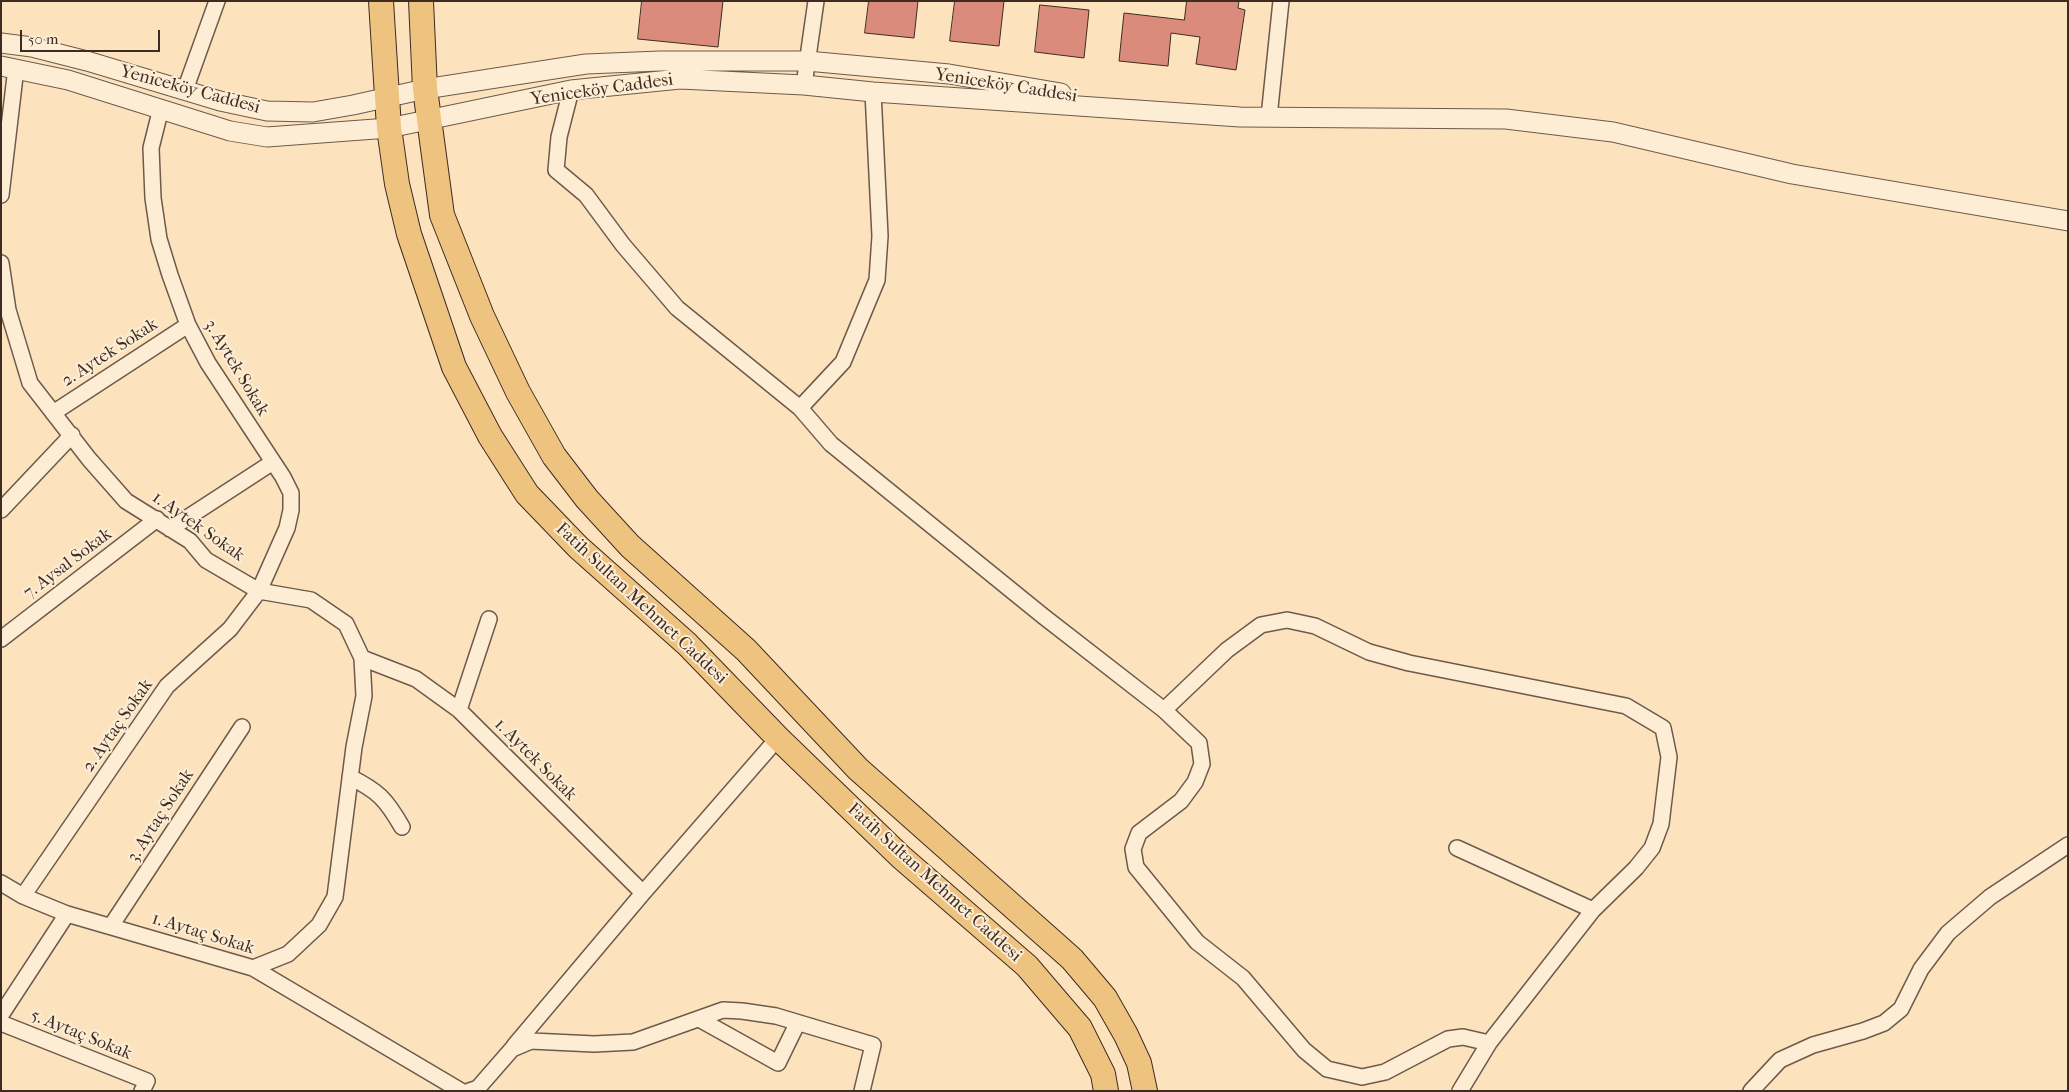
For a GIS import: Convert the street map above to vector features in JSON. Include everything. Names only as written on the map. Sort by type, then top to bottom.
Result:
[{"type":"main road","name":"Fatih Sultan Mehmet Caddesi","points":[[381,1],[389,128],[397,184],[409,234],[454,367],[490,436],[527,494],[578,547],[687,644],[778,738],[901,857],[1027,966],[1080,1028],[1103,1074],[1106,1091]]},
{"type":"main road","name":"Fatih Sultan Mehmet Caddesi","points":[[421,1],[428,120],[442,215],[482,316],[518,392],[554,456],[587,499],[630,546],[746,650],[858,769],[1072,959],[1105,998],[1126,1035],[1139,1063],[1145,1091]]},
{"type":"street","points":[[186,90],[217,1]]},
{"type":"street","points":[[804,85],[816,1]]},
{"type":"street","points":[[1269,117],[1282,1]]},
{"type":"street","name":"Yeniceköy Caddesi","points":[[1,43],[32,47],[88,61],[220,101],[268,111],[313,112],[425,89],[586,64],[807,61],[949,74],[1083,97],[1093,106]]},
{"type":"street","points":[[1,195],[8,67]]},
{"type":"street","name":"Yeniceköy Caddesi","points":[[8,67],[68,80],[230,131],[267,137],[389,128],[571,90],[680,79],[804,85],[873,92],[1093,106]]},
{"type":"street","points":[[571,90],[559,137],[556,170],[586,196],[623,245],[677,308],[800,408],[831,444],[1043,616],[1164,710],[1199,743],[1202,764],[1195,782],[1181,801],[1139,833],[1133,849],[1136,868],[1197,942],[1243,978],[1304,1050],[1327,1069],[1362,1077],[1385,1072],[1448,1039],[1463,1037],[1489,1043]]},
{"type":"street","points":[[800,408],[843,362],[877,280],[880,236],[873,92]]},
{"type":"street","points":[[1093,106],[1240,117],[1506,119],[1603,131],[1792,174],[2068,220]]},
{"type":"street","name":"3. Aytek Sokak","points":[[161,108],[151,148],[153,198],[159,239],[170,275],[188,325],[208,364],[273,462],[291,493]]},
{"type":"street","name":"1. Aytek Sokak","points":[[1,263],[5,314],[30,382],[89,458],[126,501],[190,541],[206,560],[259,591],[311,600],[346,624],[362,658],[416,679],[459,710],[643,893]]},
{"type":"street","name":"2. Aytek Sokak","points":[[53,413],[188,325]]},
{"type":"street","points":[[1,510],[72,435]]},
{"type":"street","points":[[170,529],[273,462]]},
{"type":"street","name":"2. Aytaç Sokak","points":[[23,896],[167,686],[230,629],[259,591],[287,528],[291,493]]},
{"type":"street","name":"7. Aysal Sokak","points":[[1,639],[157,519]]},
{"type":"street","points":[[459,710],[489,620]]},
{"type":"street","points":[[1164,710],[1227,650],[1254,630],[1261,625],[1287,620],[1315,626],[1369,652],[1409,663],[1626,706],[1663,728],[1669,757],[1661,824],[1652,848],[1636,868],[1593,910],[1489,1043],[1460,1091]]},
{"type":"street","points":[[253,968],[288,954],[319,925],[335,897],[350,777],[364,696],[362,658]]},
{"type":"street","name":"3. Aytaç Sokak","points":[[111,926],[242,727]]},
{"type":"street","points":[[479,1090],[643,893],[778,738]]},
{"type":"street","points":[[350,777],[374,789],[391,808],[402,827]]},
{"type":"street","points":[[1751,1091],[1780,1060],[1813,1045],[1884,1023],[1901,1009],[1921,969],[1948,933],[1990,897],[2068,844]]},
{"type":"street","points":[[1457,848],[1593,910]]},
{"type":"street","name":"1. Aytaç Sokak","points":[[1,883],[23,896],[67,914],[253,968],[461,1091]]},
{"type":"street","points":[[1,1015],[67,914]]},
{"type":"street","points":[[512,1049],[530,1041],[594,1044],[633,1042],[723,1010],[742,1010],[776,1016],[797,1024],[874,1045],[862,1091]]},
{"type":"street","points":[[699,1019],[778,1064],[797,1024]]},
{"type":"street","name":"5. Aytaç Sokak","points":[[1,1023],[144,1086]]},
{"type":"building","points":[[642,1],[723,1],[718,47],[638,39]]},
{"type":"building","points":[[869,1],[918,1],[914,38],[865,33]]},
{"type":"building","points":[[955,1],[1004,1],[999,46],[950,41]]},
{"type":"building","points":[[1187,1],[1239,1],[1238,8],[1245,10],[1236,70],[1196,64],[1200,37],[1171,33],[1168,66],[1119,61],[1124,13],[1184,20]]},
{"type":"building","points":[[1040,5],[1089,10],[1084,58],[1035,52]]}]
